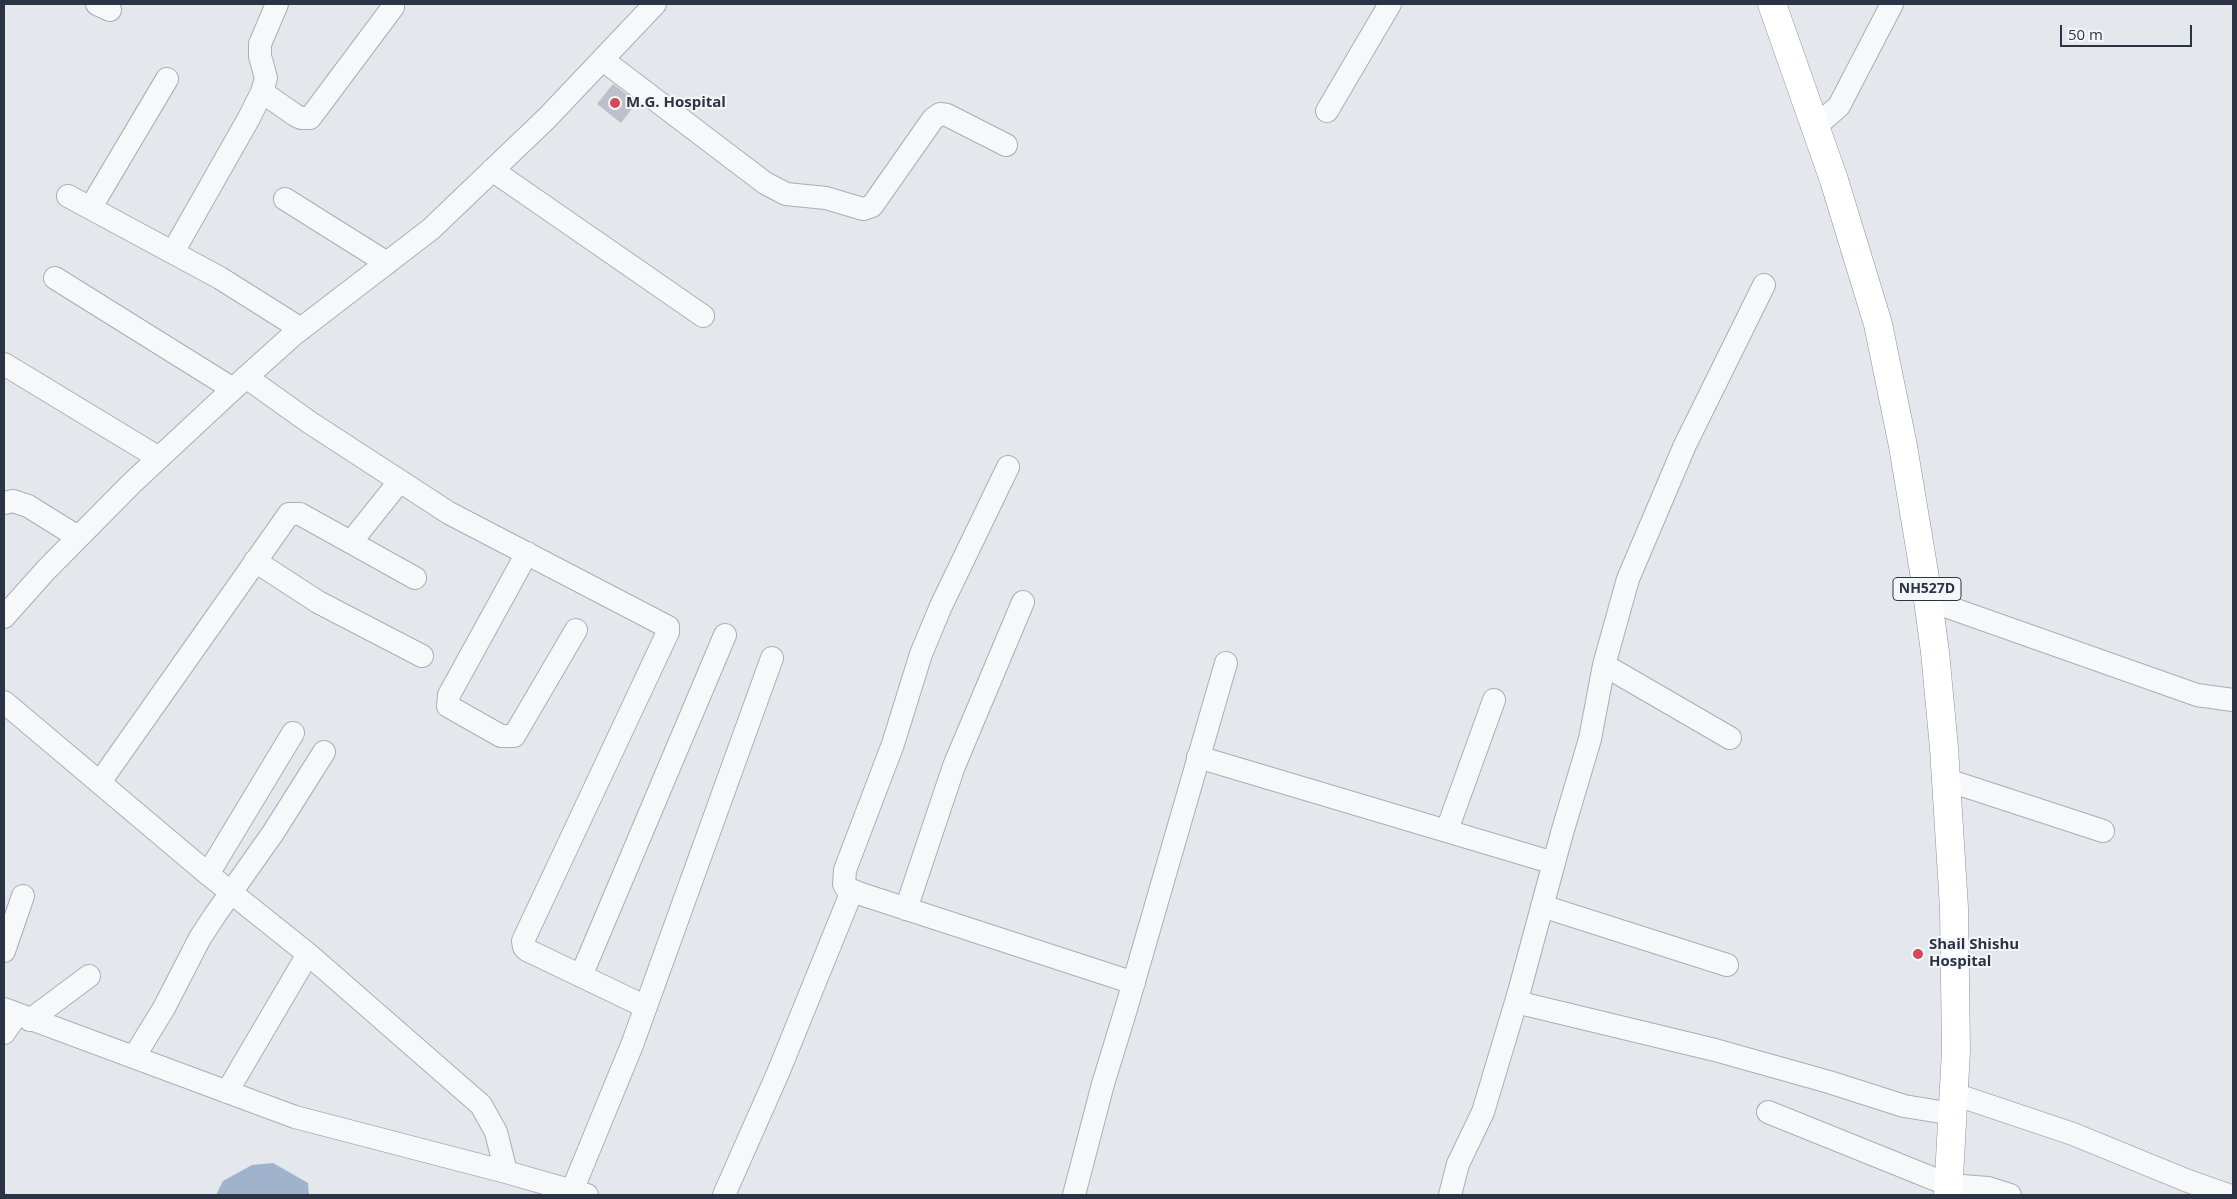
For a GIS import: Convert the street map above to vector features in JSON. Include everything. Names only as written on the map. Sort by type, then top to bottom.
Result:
[{"type":"highway","name":"NH527D","points":[[1772,4],[1834,180],[1878,324],[1903,446],[1928,600],[1935,652],[1952,848],[1956,964],[1956,1051],[1949,1190]]},
{"type":"street","points":[[173,252],[262,92],[266,78],[260,56],[260,44],[277,4]]},
{"type":"street","points":[[4,617],[78,537],[239,383],[301,329],[431,229],[547,118],[655,4]]},
{"type":"street","points":[[1327,111],[1390,4]]},
{"type":"street","points":[[1815,126],[1838,106],[1892,4]]},
{"type":"street","points":[[262,92],[295,115],[301,118],[310,118],[393,7]]},
{"type":"street","points":[[603,60],[765,183],[786,194],[826,198],[863,209],[872,206],[932,119],[940,114],[947,115],[1006,145]]},
{"type":"street","points":[[92,207],[166,79]]},
{"type":"street","points":[[492,170],[703,316]]},
{"type":"street","points":[[68,196],[92,207],[220,278],[301,329]]},
{"type":"street","points":[[285,199],[387,263]]},
{"type":"street","points":[[55,278],[239,383],[450,513],[664,624],[669,630],[524,941],[524,947],[527,950],[646,1007]]},
{"type":"street","points":[[1450,1195],[1458,1164],[1483,1112],[1516,1002],[1590,739],[1604,665],[1628,579],[1685,445],[1764,285]]},
{"type":"street","points":[[4,364],[159,458]]},
{"type":"street","points":[[1008,467],[941,606],[922,654],[893,744],[845,870],[844,884],[852,891],[1134,983]]},
{"type":"street","points":[[350,542],[399,482]]},
{"type":"street","points":[[7,499],[28,506],[78,537]]},
{"type":"street","points":[[100,782],[285,517],[293,512],[300,514],[415,578]]},
{"type":"street","points":[[527,553],[449,695],[448,706],[501,736],[514,736],[576,630]]},
{"type":"street","points":[[256,561],[318,602],[422,656]]},
{"type":"street","points":[[1928,600],[2197,694],[2233,700]]},
{"type":"street","points":[[906,909],[954,766],[1023,602]]},
{"type":"street","points":[[581,976],[725,635]]},
{"type":"street","points":[[17,1014],[295,1117],[579,1193],[772,658]]},
{"type":"street","points":[[1074,1195],[1102,1084],[1134,983],[1226,663]]},
{"type":"street","points":[[1604,665],[1730,738]]},
{"type":"street","points":[[1447,830],[1494,700]]},
{"type":"street","points":[[4,702],[208,874],[308,954],[480,1105],[496,1132],[506,1172]]},
{"type":"street","points":[[208,874],[293,733]]},
{"type":"street","points":[[134,1057],[164,1008],[200,938],[232,893],[324,752]]},
{"type":"street","points":[[1198,757],[1554,863]]},
{"type":"street","points":[[1947,780],[2103,831]]},
{"type":"street","points":[[724,1195],[778,1073],[852,891]]},
{"type":"street","points":[[4,950],[23,896]]},
{"type":"street","points":[[1542,906],[1727,965]]},
{"type":"street","points":[[227,1092],[308,954]]},
{"type":"street","points":[[4,1033],[17,1014],[89,976]]},
{"type":"street","points":[[1516,1002],[1655,1034],[1829,1082],[1904,1106],[1953,1104],[2073,1134],[2188,1182],[2228,1195]]},
{"type":"street","points":[[1768,1112],[1949,1190],[1988,1188],[2010,1195]]},
{"type":"water","points":[[273,1163],[308,1183],[309,1195],[216,1195],[223,1181],[252,1165]]},
{"type":"building","points":[[613,84],[637,102],[621,123],[597,104]]},
{"type":"place","name":"M.G. Hospital","points":[[615,103]]},
{"type":"place","name":"Shail Shishu Hospital","points":[[1918,954]]}]
